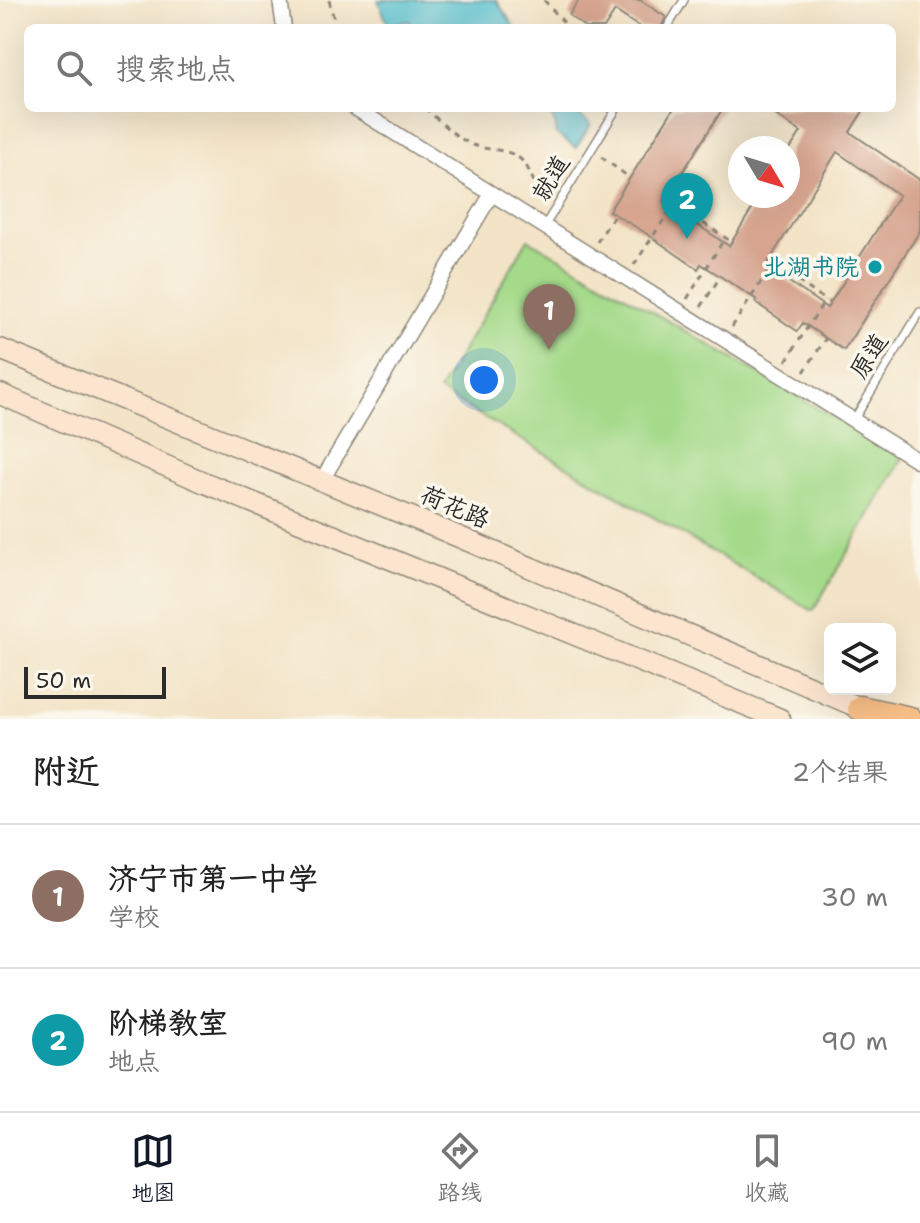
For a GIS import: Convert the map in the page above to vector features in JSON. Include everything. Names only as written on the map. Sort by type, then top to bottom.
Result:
[{"type":"highway","points":[[860,708],[910,719]]},
{"type":"main road","name":"荷花路","points":[[0,349],[322,480],[887,719]]},
{"type":"main road","points":[[0,394],[218,488],[780,719]]},
{"type":"street","points":[[280,0],[283,24]]},
{"type":"street","points":[[361,112],[920,462]]},
{"type":"street","points":[[322,480],[491,195]]},
{"type":"lane","points":[[669,24],[684,0]]},
{"type":"lane","name":"就道","points":[[544,227],[615,112]]},
{"type":"lane","name":"原道","points":[[853,421],[920,312]]},
{"type":"path","points":[[329,0],[335,24]]},
{"type":"path","points":[[544,0],[565,24]]},
{"type":"path","points":[[429,112],[464,141],[508,152],[521,159],[538,188],[557,207]]},
{"type":"path","points":[[591,151],[630,178]]},
{"type":"path","points":[[666,198],[732,242]]},
{"type":"path","points":[[625,278],[674,204]]},
{"type":"path","points":[[588,255],[615,214]]},
{"type":"path","points":[[679,312],[725,238]]},
{"type":"path","points":[[724,340],[770,263],[830,303]]},
{"type":"path","points":[[693,321],[720,277]]},
{"type":"path","points":[[778,373],[825,300]]},
{"type":"path","points":[[796,385],[826,338]]},
{"type":"green space","points":[[528,239],[903,458],[813,611],[439,391]]},
{"type":"water","points":[[378,0],[496,0],[512,24],[410,24],[409,21],[388,24]]},
{"type":"water","points":[[550,112],[574,112],[591,124],[576,148],[555,133],[556,127]]},
{"type":"building","points":[[579,0],[640,0],[666,17],[663,24],[635,24],[615,11],[607,24],[581,24],[569,15]]},
{"type":"building","points":[[671,112],[720,112],[664,202],[729,246],[753,208],[800,208],[798,136],[801,132],[771,112],[862,112],[850,132],[920,180],[920,231],[844,350],[803,323],[797,331],[755,302],[757,300],[701,264],[698,269],[609,211]],"holes":[[[837,152],[899,195],[827,308],[766,266]]]},
{"type":"place","name":"阶梯教室","points":[[687,239]]},
{"type":"place","name":"北湖书院","points":[[875,267]]},
{"type":"place","name":"济宁市第一中学","points":[[549,350]]}]
